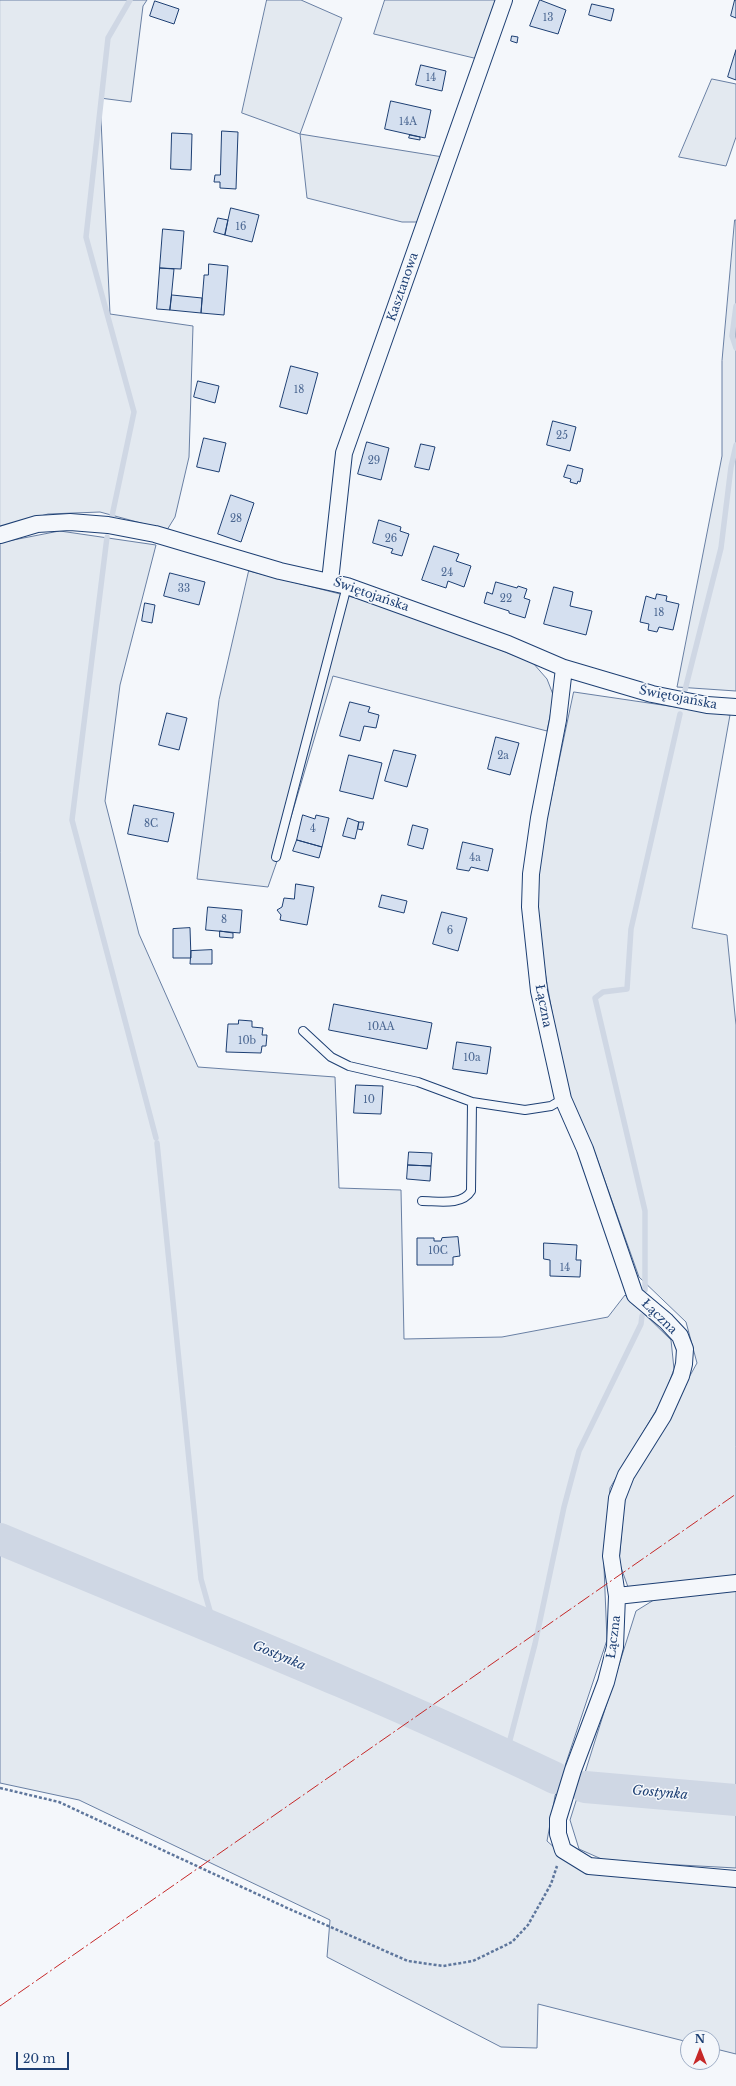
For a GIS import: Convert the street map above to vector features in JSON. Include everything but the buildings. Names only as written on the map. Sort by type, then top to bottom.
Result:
[{"type":"street","name":"Kasztanowa","points":[[330,581],[344,452],[504,0]]},
{"type":"street","name":"Świętojańska","points":[[0,535],[37,524],[70,522],[108,525],[155,534],[280,572],[330,581],[347,586],[508,644],[564,668],[652,694],[707,705],[736,708]]},
{"type":"street","name":"Łączna","points":[[563,1850],[558,1834],[558,1819],[573,1770],[606,1682],[615,1647],[617,1596],[611,1556],[617,1498],[626,1476],[663,1416],[681,1376],[684,1364],[685,1349],[680,1336],[666,1321],[635,1295],[584,1149],[563,1099],[539,991],[530,907],[531,874],[539,818],[558,720],[564,668]]},
{"type":"street","points":[[617,1596],[736,1583]]},
{"type":"street","points":[[563,1850],[589,1866],[736,1879]]},
{"type":"lane","points":[[276,857],[347,586]]},
{"type":"lane","points":[[303,1031],[331,1057],[349,1066],[418,1082],[472,1102],[525,1110],[550,1106],[563,1099]]},
{"type":"lane","points":[[422,1201],[459,1201],[468,1197],[471,1191],[472,1102]]},
{"type":"path","points":[[0,1788],[59,1802],[285,1907],[408,1960],[443,1966],[473,1961],[512,1942],[528,1925],[551,1884],[563,1850]]},
{"type":"shaded area","points":[[0,0],[147,0],[143,6],[131,102],[100,98],[110,314],[193,326],[189,457],[175,517],[167,530],[100,512],[48,514],[0,527]]},
{"type":"shaded area","points":[[267,0],[301,0],[342,18],[300,134],[242,113]]},
{"type":"shaded area","points":[[385,0],[499,0],[478,59],[374,34]]},
{"type":"shaded area","points":[[712,79],[736,84],[736,137],[726,166],[679,157]]},
{"type":"shaded area","points":[[300,134],[443,157],[417,222],[402,222],[307,198]]},
{"type":"shaded area","points":[[735,220],[736,691],[677,687],[722,456],[722,361]]},
{"type":"shaded area","points":[[60,531],[156,545],[120,685],[105,801],[139,934],[198,1067],[335,1077],[339,1188],[401,1190],[404,1339],[502,1337],[608,1317],[625,1295],[671,1340],[674,1369],[664,1397],[610,1488],[604,1567],[607,1640],[555,1796],[547,1841],[574,1865],[736,1886],[736,2054],[720,2050],[720,2030],[680,2030],[680,2040],[538,2004],[537,2048],[501,2047],[327,1957],[330,1920],[79,1800],[0,1783],[0,543]]},
{"type":"shaded area","points":[[249,571],[356,598],[438,625],[533,663],[547,679],[554,697],[547,731],[333,676],[283,844],[268,887],[197,879],[219,700]]},
{"type":"shaded area","points":[[574,692],[730,715],[692,928],[727,935],[736,1025],[736,1868],[606,1861],[579,1849],[570,1820],[636,1611],[678,1585],[628,1587],[619,1562],[625,1493],[697,1363],[686,1322],[639,1277],[595,1153],[566,1091],[537,927],[539,856]]},
{"type":"waterway","points":[[112,516],[134,412],[86,237],[108,38],[130,0]]},
{"type":"waterway","points":[[736,306],[732,336],[736,348]]},
{"type":"waterway","points":[[685,690],[721,548],[731,467],[736,445]]},
{"type":"waterway","points":[[107,537],[72,820],[156,1138]]},
{"type":"waterway","points":[[645,1290],[645,1211],[595,998],[603,992],[627,989],[631,929],[680,714]]},
{"type":"waterway","points":[[157,1143],[201,1579],[215,1629]]},
{"type":"waterway","points":[[506,1755],[535,1644],[564,1507],[579,1451],[641,1324],[642,1316]]},
{"type":"waterway","name":"Gostynka","points":[[0,1539],[418,1715],[555,1778]]},
{"type":"waterway","name":"Gostynka","points":[[585,1787],[736,1800]]},
{"type":"power","points":[[0,2006],[736,1494]]}]
